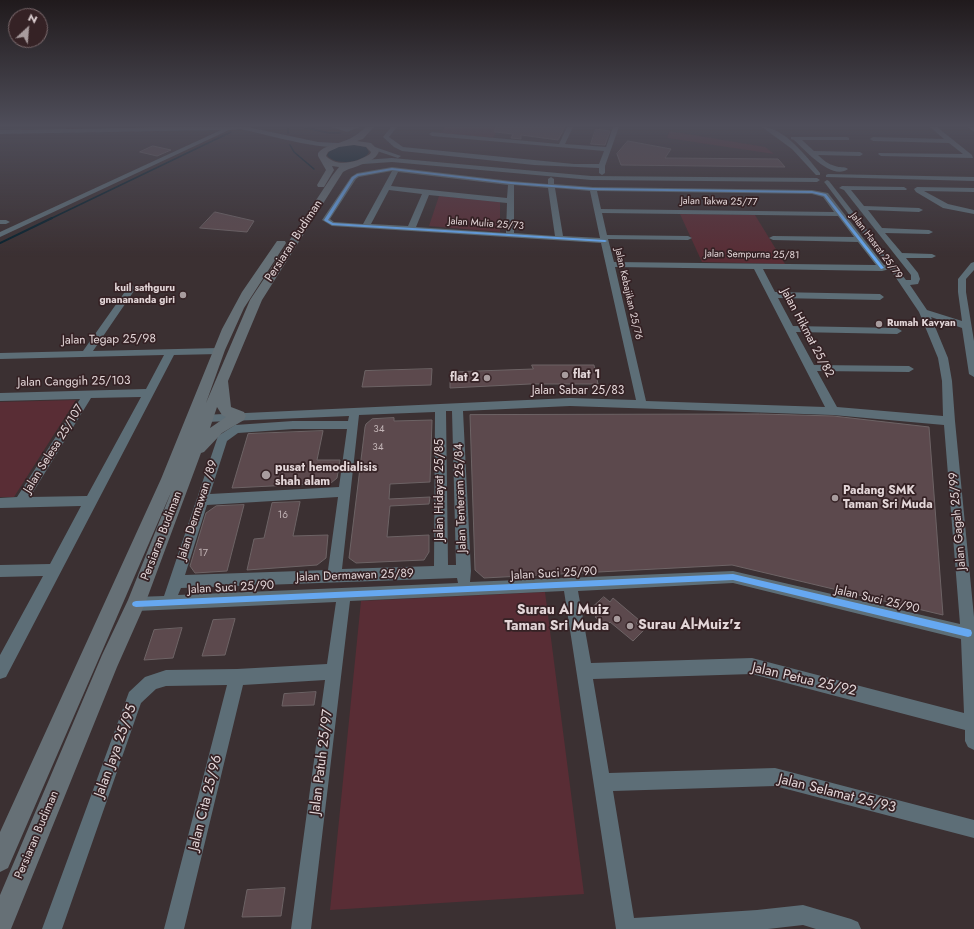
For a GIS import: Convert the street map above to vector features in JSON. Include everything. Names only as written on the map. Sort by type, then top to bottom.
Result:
[{"type":"main road","name":"Persiaran Budiman","points":[[0,860],[49,744],[99,637],[171,475],[219,351],[238,308],[330,170]]},
{"type":"main road","name":"Persiaran Budiman","points":[[0,925],[78,736],[136,604],[206,418],[256,300],[340,170]]},
{"type":"main road","points":[[219,351],[230,344],[256,300]]},
{"type":"main road","points":[[222,379],[224,407],[227,412],[239,416]]},
{"type":"main road","points":[[190,462],[204,439],[218,428],[239,416]]},
{"type":"main road","points":[[171,475],[197,422],[206,418]]},
{"type":"main road","points":[[49,744],[49,753],[53,756],[60,755],[64,753],[78,736]]},
{"type":"street","points":[[0,235],[138,170]]},
{"type":"street","name":"Jalan Mulia 25/73","points":[[382,170],[357,175],[353,178],[326,220],[332,224],[559,238],[688,238]]},
{"type":"street","points":[[366,226],[396,170]]},
{"type":"street","points":[[399,170],[511,183],[593,189],[812,192],[825,195],[882,268]]},
{"type":"street","points":[[502,170],[591,178],[777,178],[816,175]]},
{"type":"street","points":[[628,170],[777,178],[816,175]]},
{"type":"street","points":[[813,170],[816,175],[846,188],[904,189]]},
{"type":"street","points":[[911,170],[974,172]]},
{"type":"street","points":[[552,175],[551,186],[559,238]]},
{"type":"street","points":[[830,182],[974,179]]},
{"type":"street","points":[[830,182],[853,180],[948,180],[974,183]]},
{"type":"street","name":"Jalan Hasrat 25/79","points":[[830,182],[894,268],[924,312],[944,358],[949,421]]},
{"type":"street","points":[[510,235],[511,183]]},
{"type":"street","points":[[386,188],[511,201]]},
{"type":"street","points":[[846,188],[915,276],[915,282],[904,283]]},
{"type":"street","name":"Jalan Kebajikan 25/76","points":[[593,189],[642,405]]},
{"type":"street","points":[[974,190],[917,189],[918,191],[946,206],[974,212]]},
{"type":"street","points":[[412,229],[426,192]]},
{"type":"street","points":[[862,208],[919,210]]},
{"type":"street","name":"Jalan Takwa 25/77","points":[[598,211],[840,214]]},
{"type":"street","points":[[879,230],[929,232]]},
{"type":"street","points":[[773,238],[860,240]]},
{"type":"street","points":[[899,255],[932,256]]},
{"type":"street","name":"Jalan Sempurna 25/81","points":[[610,264],[894,268]]},
{"type":"street","points":[[974,265],[962,279],[962,292],[974,374]]},
{"type":"street","name":"Jalan Hikmat 25/82","points":[[757,266],[834,411]]},
{"type":"street","points":[[86,354],[132,288]]},
{"type":"street","points":[[962,292],[974,294]]},
{"type":"street","points":[[772,295],[880,297]]},
{"type":"street","points":[[924,312],[967,326]]},
{"type":"street","points":[[790,329],[897,331]]},
{"type":"street","name":"Jalan Tegap 25/98","points":[[0,356],[219,351]]},
{"type":"street","points":[[0,671],[5,652],[54,570],[171,352]]},
{"type":"street","points":[[811,368],[909,369]]},
{"type":"street","name":"Jalan Canggih 25/103","points":[[0,397],[149,393]]},
{"type":"street","name":"Jalan Selesa 25/107","points":[[20,502],[88,395]]},
{"type":"street","name":"Jalan Sabar 25/83","points":[[206,418],[570,402],[834,411],[949,421]]},
{"type":"street","name":"Jalan Tenteram 25/84","points":[[457,407],[464,589]]},
{"type":"street","name":"Jalan Hidayat 25/85","points":[[440,408],[441,572]]},
{"type":"street","points":[[334,576],[354,412]]},
{"type":"street","name":"Jalan Gagah 25/99","points":[[949,421],[968,633],[974,741]]},
{"type":"street","name":"Jalan Dermawan /89","points":[[169,602],[222,438],[235,429],[293,424],[352,425]]},
{"type":"street","points":[[202,500],[344,492]]},
{"type":"street","points":[[0,503],[91,501]]},
{"type":"street","points":[[0,571],[54,570]]},
{"type":"street","name":"Jalan Dermawan 25/89","points":[[175,582],[464,572]]},
{"type":"street","name":"Jalan Suci 25/90","points":[[136,604],[733,577],[968,633]]},
{"type":"street","points":[[570,584],[626,929],[758,925],[803,915],[851,929]]},
{"type":"street","name":"Jalan Patuh 25/97","points":[[301,929],[344,594]]},
{"type":"street","name":"Jalan Petua 25/92","points":[[584,671],[752,666],[972,723]]},
{"type":"street","name":"Jalan Jaya 25/95","points":[[52,929],[135,698],[151,683],[166,678],[237,677],[334,672]]},
{"type":"street","name":"Jalan Cita 25/96","points":[[174,929],[237,677]]},
{"type":"street","name":"Jalan Selamat 25/93","points":[[602,782],[775,777],[974,829]]},
{"type":"shaded area","points":[[439,196],[500,202],[500,232],[429,226]]},
{"type":"shaded area","points":[[680,214],[755,215],[785,264],[702,262]]},
{"type":"shaded area","points":[[76,400],[14,497],[0,497],[0,402]]},
{"type":"shaded area","points":[[545,592],[584,894],[330,910],[361,601]]},
{"type":"building","points":[[215,212],[254,221],[247,232],[200,228]]},
{"type":"building","points":[[532,365],[594,365],[598,384],[530,384],[450,388],[450,372],[533,369]]},
{"type":"building","points":[[432,369],[431,385],[362,387],[365,371]]},
{"type":"building","points":[[760,414],[833,416],[929,427],[943,615],[732,565],[484,578],[475,570],[470,415]]},
{"type":"building","points":[[394,418],[394,421],[432,420],[430,482],[390,484],[389,499],[430,497],[429,504],[390,506],[387,537],[429,535],[429,552],[424,560],[356,563],[349,558],[365,427],[366,424],[372,419]]},
{"type":"building","points":[[323,431],[317,460],[340,460],[337,478],[331,483],[232,488],[248,434]]},
{"type":"building","points":[[300,502],[293,536],[328,535],[326,558],[317,565],[247,570],[254,539],[264,538],[272,503]]},
{"type":"building","points":[[244,505],[227,571],[195,573],[190,566],[206,513],[216,506]]},
{"type":"building","name":"Surau Al Muiz Taman Sri Muda","points":[[604,597],[610,602],[613,598],[639,620],[636,623],[644,630],[633,641],[610,622],[606,626],[595,617],[600,613],[593,607]]},
{"type":"building","points":[[235,619],[225,655],[202,656],[213,620]]},
{"type":"building","points":[[182,628],[173,658],[144,660],[154,630]]},
{"type":"building","points":[[316,692],[314,705],[282,706],[284,694]]},
{"type":"building","points":[[285,888],[281,916],[242,917],[247,890]]},
{"type":"waterway","points":[[50,219],[151,170]]},
{"type":"waterway","points":[[0,243],[52,218]]},
{"type":"cycle path","points":[[384,170],[357,175],[353,178],[326,220],[332,224],[605,241]]},
{"type":"cycle path","points":[[404,170],[511,183],[593,189],[812,192],[825,195],[882,268]]},
{"type":"cycle path","points":[[136,604],[733,577],[968,633]]},
{"type":"place","name":"kuil sathguru gnanananda giri","points":[[183,295]]},
{"type":"place","name":"Rumah Kavyan","points":[[879,324]]},
{"type":"place","name":"flat 1","points":[[565,375]]},
{"type":"place","name":"flat 2","points":[[487,378]]},
{"type":"place","name":"pusat hemodialisis shah alam","points":[[266,475]]},
{"type":"place","name":"Padang SMK Taman Sri Muda","points":[[835,498]]},
{"type":"place","name":"Surau Al Muiz Taman Sri Muda","points":[[617,619]]},
{"type":"place","name":"Surau Al-Muiz'z","points":[[630,626]]}]
